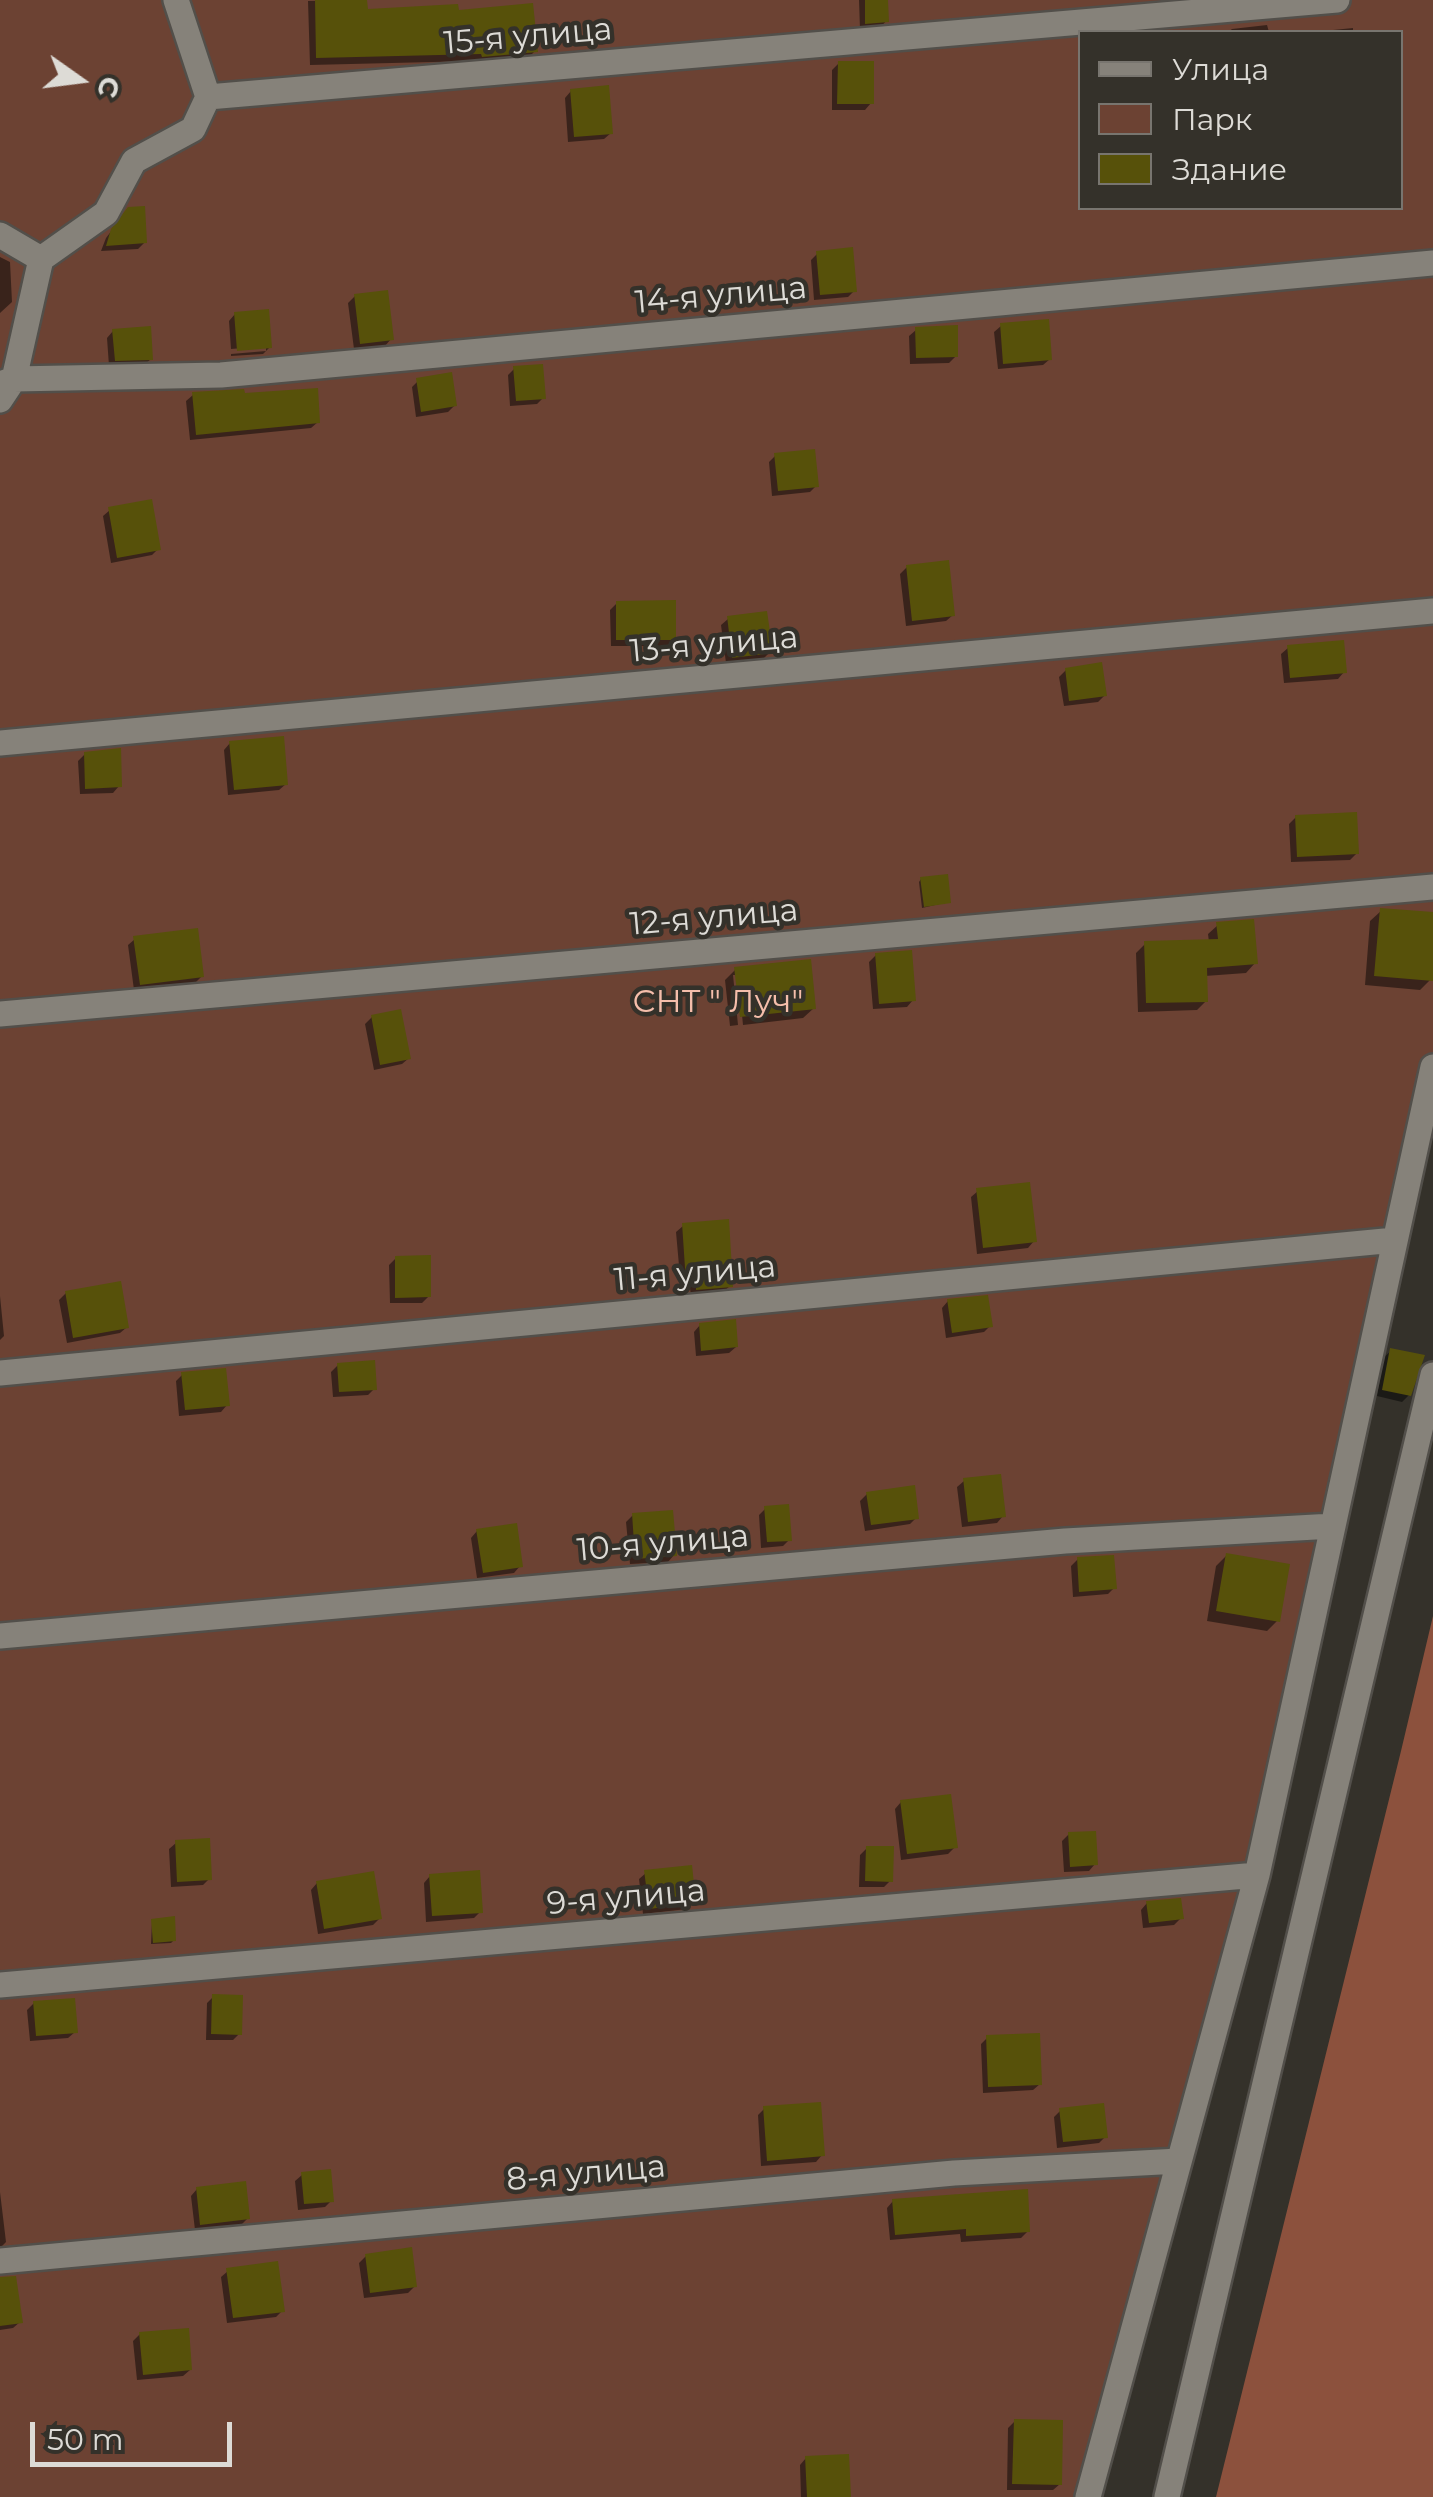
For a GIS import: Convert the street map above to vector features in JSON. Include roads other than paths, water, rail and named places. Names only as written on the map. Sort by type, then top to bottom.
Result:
[{"type":"street","points":[[5,388],[40,258],[106,214],[134,161],[193,130],[208,97],[176,0]]},
{"type":"street","name":"15-я улица","points":[[208,97],[1337,0]]},
{"type":"street","points":[[0,235],[40,258]]},
{"type":"street","name":"14-я улица","points":[[5,388],[221,374],[1433,263]]},
{"type":"street","name":"13-я улица","points":[[0,743],[1433,611]]},
{"type":"street","name":"12-я улица","points":[[0,1014],[1433,887]]},
{"type":"street","points":[[1088,2497],[1257,1876],[1433,1067]]},
{"type":"street","name":"11-я улица","points":[[0,1372],[1395,1240]]},
{"type":"street","points":[[1167,2497],[1433,1374]]},
{"type":"street","name":"10-я улица","points":[[0,1636],[1065,1541],[1334,1526]]},
{"type":"street","name":"9-я улица","points":[[0,1985],[1257,1876]]},
{"type":"street","name":"8-я улица","points":[[0,2260],[954,2173],[1179,2160]]},
{"type":"park label","name":"СНТ \" Луч\"","points":[[718,1003]]}]
